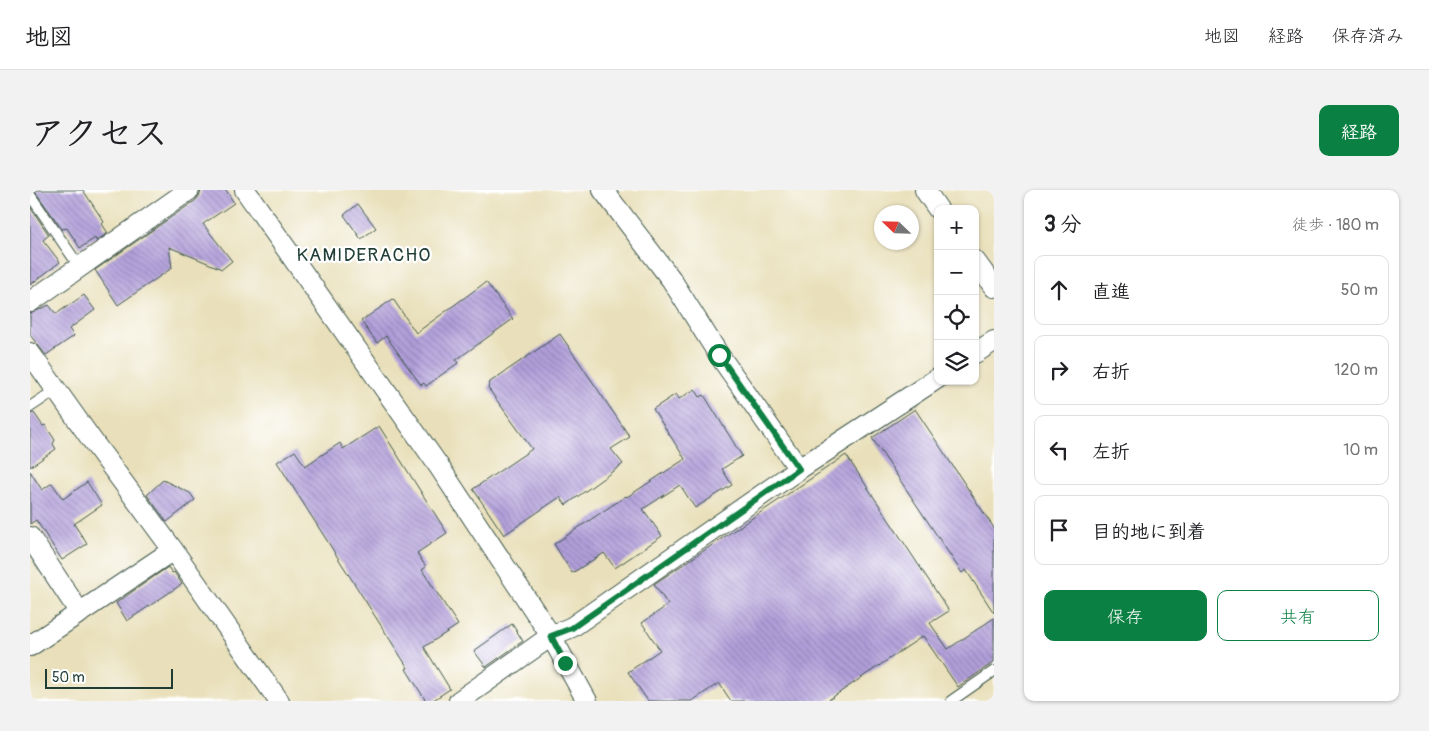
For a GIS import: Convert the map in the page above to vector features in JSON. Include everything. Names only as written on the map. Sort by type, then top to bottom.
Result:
[{"type":"street","points":[[30,302],[189,190]]},
{"type":"street","points":[[245,190],[438,465],[551,636],[587,701]]},
{"type":"street","points":[[603,190],[671,279],[719,355],[799,469]]},
{"type":"street","points":[[925,190],[935,205]]},
{"type":"street","points":[[979,266],[994,287]]},
{"type":"street","points":[[979,350],[994,341]]},
{"type":"street","points":[[30,354],[173,550],[278,701]]},
{"type":"street","points":[[459,701],[551,636],[572,628],[799,469],[934,381]]},
{"type":"street","points":[[30,538],[80,613]]},
{"type":"street","points":[[30,646],[173,550]]},
{"type":"lane","points":[[30,195],[79,266]]},
{"type":"lane","points":[[30,408],[57,389]]},
{"type":"lane","points":[[951,701],[994,671]]},
{"type":"building","points":[[34,190],[83,190],[104,222],[102,224],[108,233],[96,241],[95,238],[80,248],[67,228],[62,229]]},
{"type":"building","points":[[201,190],[226,190],[234,203],[203,224],[232,261],[222,269],[169,247],[172,268],[118,305],[95,270],[196,200]]},
{"type":"building","points":[[358,204],[376,228],[361,239],[344,215]]},
{"type":"building","points":[[30,207],[49,235],[43,240],[60,262],[30,285]]},
{"type":"building","points":[[486,282],[513,319],[456,360],[458,363],[426,386],[424,383],[421,385],[386,336],[377,343],[361,321],[393,299],[416,333]]},
{"type":"building","points":[[84,295],[95,310],[69,329],[74,336],[46,355],[30,335],[30,314],[49,305],[56,314]]},
{"type":"building","points":[[560,334],[630,437],[611,449],[623,464],[566,505],[560,497],[504,535],[473,489],[532,449],[488,388],[490,382]]},
{"type":"building","points":[[695,389],[700,397],[704,395],[742,456],[722,469],[732,485],[695,508],[680,485],[643,509],[662,536],[615,568],[604,553],[572,573],[554,544],[685,459],[653,409],[676,394],[679,399]]},
{"type":"building","points":[[915,409],[994,528],[994,613],[966,570],[962,573],[872,438]]},
{"type":"building","points":[[34,413],[55,440],[53,444],[56,449],[30,467],[30,414]]},
{"type":"building","points":[[379,426],[447,533],[417,553],[426,567],[422,570],[458,625],[424,647],[450,689],[432,701],[426,701],[406,669],[408,668],[277,462],[295,451],[305,466],[340,443],[343,449]]},
{"type":"building","points":[[846,455],[949,611],[930,623],[948,649],[994,618],[994,662],[958,687],[923,636],[827,701],[731,701],[719,683],[692,701],[648,701],[628,672],[660,650],[642,623],[668,605],[654,584]]},
{"type":"building","points":[[30,471],[42,490],[52,483],[63,499],[87,482],[102,505],[74,524],[87,544],[62,560],[36,520],[30,524]]},
{"type":"building","points":[[163,480],[190,493],[195,500],[167,522],[147,495]]},
{"type":"building","points":[[168,567],[182,584],[127,621],[116,603]]},
{"type":"building","points":[[512,624],[523,641],[486,667],[474,651]]},
{"type":"district","name":"KAMIDERACHO","points":[[364,254]]},
{"type":"route","points":[[565,663],[551,636],[572,628],[799,469],[719,355]]}]
